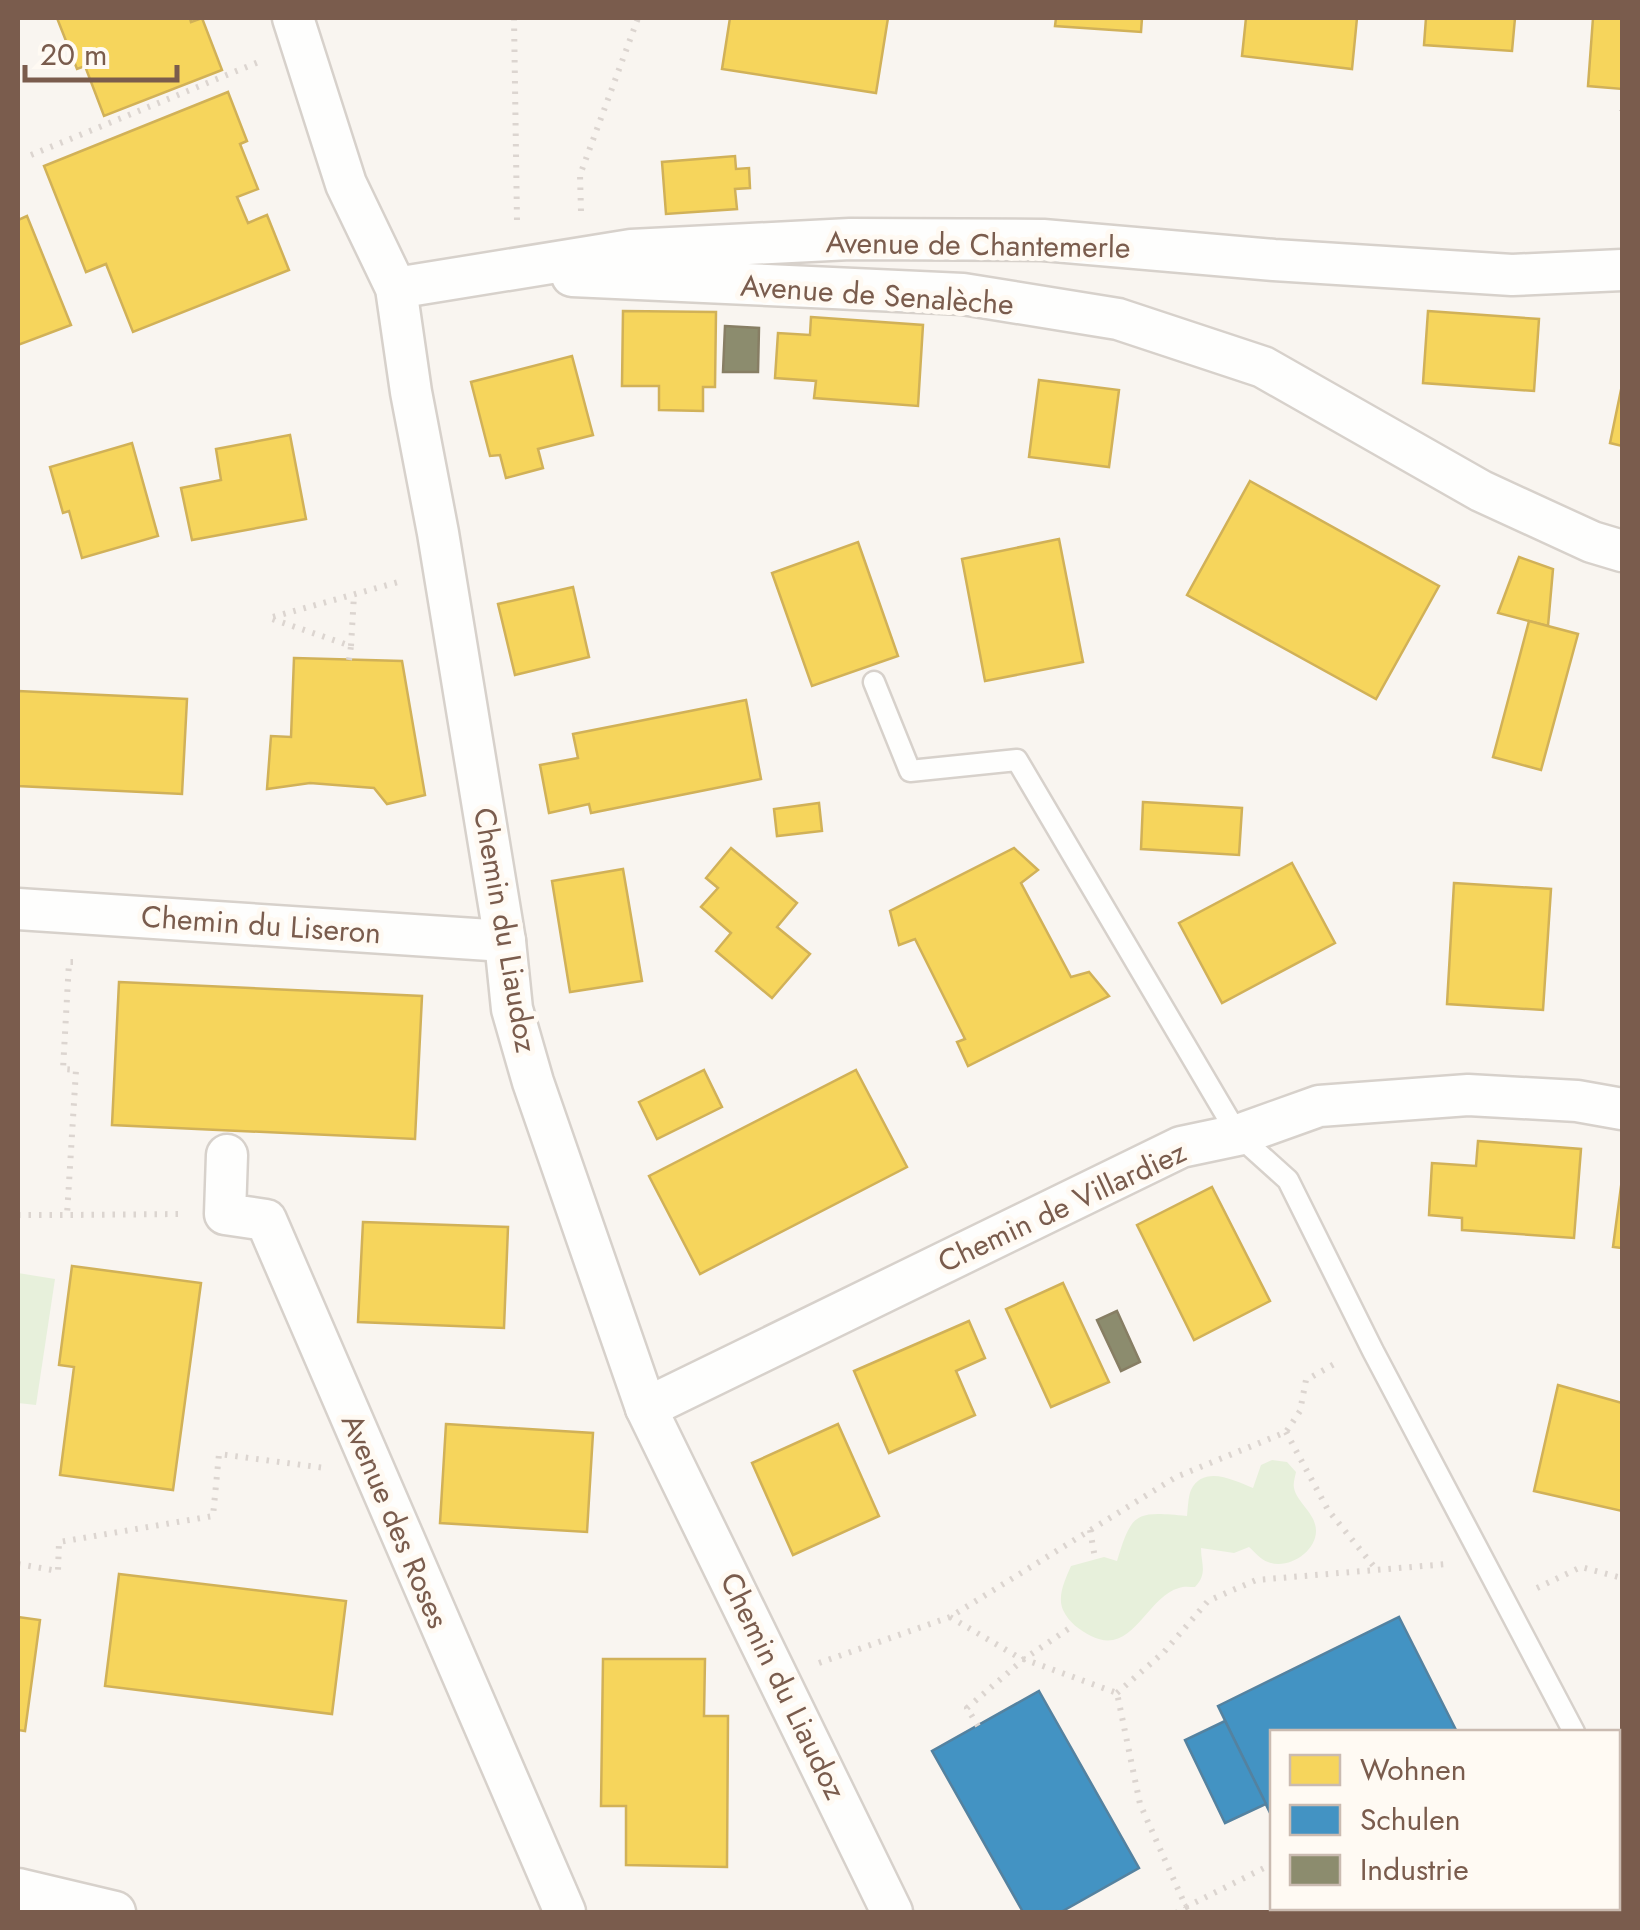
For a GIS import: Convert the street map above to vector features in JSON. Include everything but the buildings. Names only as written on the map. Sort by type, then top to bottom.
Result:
[{"type":"street","name":"Chemin du Liaudoz","points":[[293,18],[346,184],[396,288],[505,941],[512,1010],[532,1082],[646,1408],[892,1912]]},
{"type":"street","name":"Avenue de Chantemerle","points":[[396,288],[632,250],[850,239],[1043,240],[1512,275],[1622,270]]},
{"type":"street","name":"Avenue de Senalèche","points":[[498,272],[963,294],[1118,319],[1263,367],[1481,492],[1592,542],[1622,551]]},
{"type":"street","name":"Chemin du Liseron","points":[[18,908],[505,941]]},
{"type":"street","name":"Chemin de Villardiez","points":[[646,1408],[1181,1147],[1238,1135],[1319,1106],[1449,1096],[1577,1102],[1622,1109]]},
{"type":"street","points":[[225,1214],[227,1155]]},
{"type":"street","name":"Avenue des Roses","points":[[225,1214],[266,1220],[564,1912]]},
{"type":"street","points":[[18,1889],[115,1912]]},
{"type":"lane","points":[[874,682],[910,771],[1016,760],[1238,1135],[1288,1180],[1373,1351],[1573,1730]]},
{"type":"path","points":[[514,18],[517,224]]},
{"type":"path","points":[[581,219],[580,174],[638,18]]},
{"type":"path","points":[[31,155],[271,56]]},
{"type":"path","points":[[351,646],[269,618],[418,576]]},
{"type":"path","points":[[349,660],[354,595]]},
{"type":"path","points":[[67,1215],[76,1070],[64,1069],[69,962],[86,961]]},
{"type":"path","points":[[18,1215],[225,1214]]},
{"type":"path","points":[[780,1676],[950,1616],[1176,1478],[1286,1432],[1300,1412],[1306,1380],[1344,1359]]},
{"type":"path","points":[[1286,1432],[1328,1510],[1376,1570]]},
{"type":"path","points":[[18,1564],[58,1571],[59,1542],[213,1516],[219,1454],[341,1470],[368,1458]]},
{"type":"path","points":[[1090,1530],[1095,1558]]},
{"type":"path","points":[[1117,1693],[1164,1652],[1208,1601],[1256,1580],[1449,1564]]},
{"type":"path","points":[[1527,1593],[1581,1567],[1622,1578]]},
{"type":"path","points":[[950,1616],[1024,1659],[1117,1693]]},
{"type":"path","points":[[978,1726],[967,1708],[1024,1659],[1074,1625]]},
{"type":"path","points":[[1117,1693],[1140,1804],[1186,1907]]},
{"type":"path","points":[[1177,1912],[1270,1865]]},
{"type":"green space","points":[[18,1273],[55,1279],[36,1405],[18,1403]]},
{"type":"green space","points":[[1272,1460],[1287,1462],[1296,1472],[1296,1493],[1315,1525],[1315,1539],[1300,1557],[1276,1564],[1263,1560],[1249,1547],[1234,1553],[1201,1548],[1203,1573],[1195,1587],[1181,1587],[1167,1594],[1118,1639],[1091,1636],[1068,1619],[1061,1599],[1071,1566],[1104,1557],[1117,1561],[1127,1533],[1138,1518],[1156,1514],[1187,1516],[1191,1490],[1204,1478],[1220,1477],[1253,1488],[1261,1465]]}]
